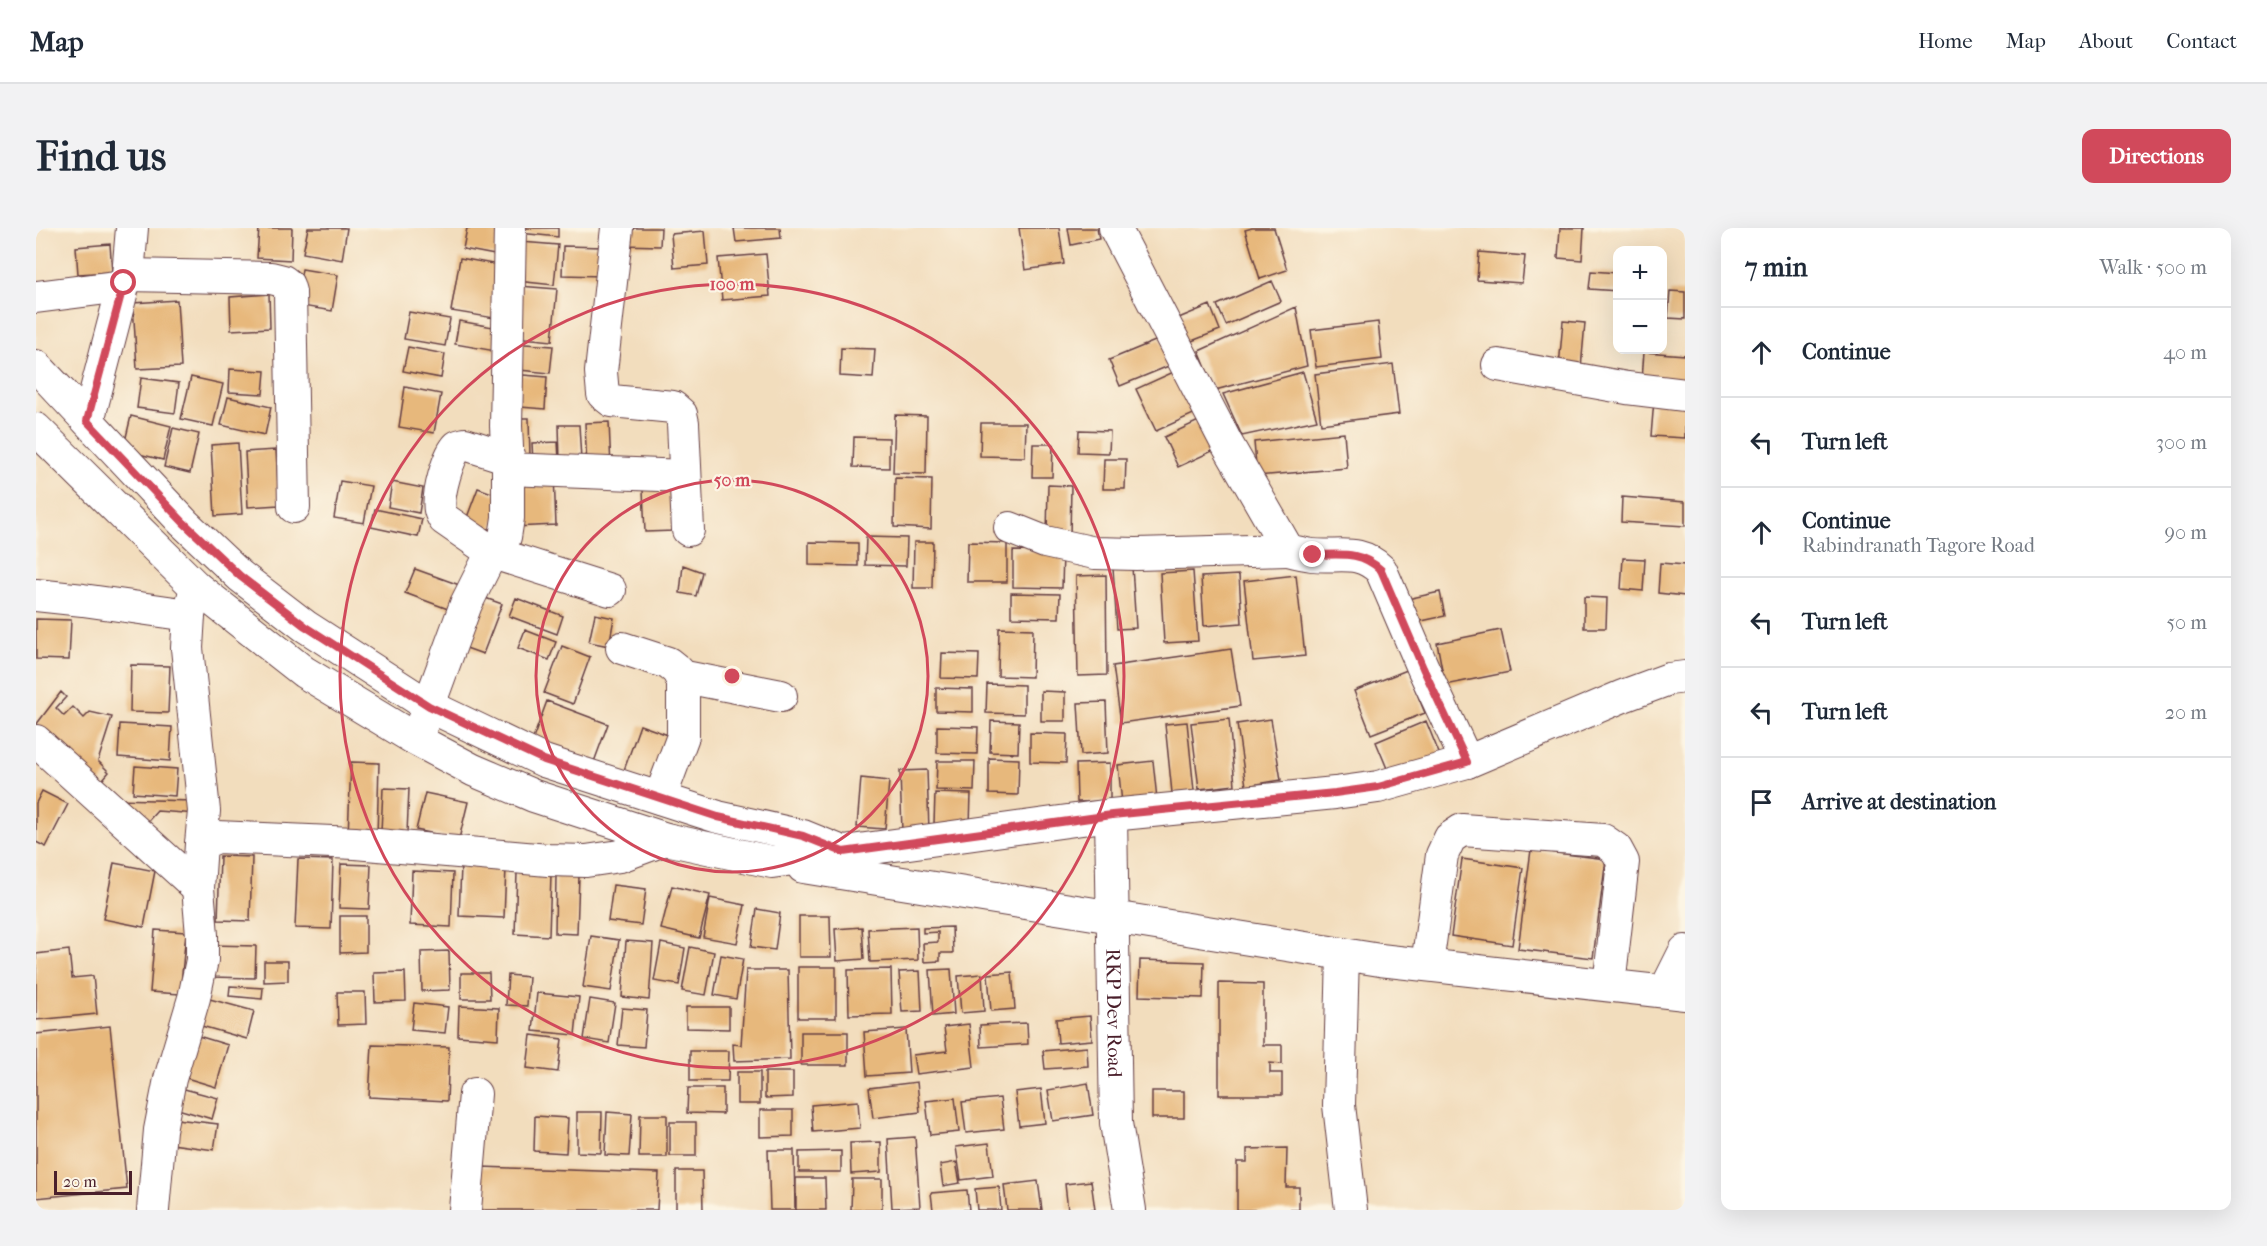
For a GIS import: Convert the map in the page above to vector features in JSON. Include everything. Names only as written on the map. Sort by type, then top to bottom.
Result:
[{"type":"street","points":[[87,421],[126,279],[132,228]]},
{"type":"street","points":[[415,739],[466,604],[489,558],[505,537],[508,518],[509,463],[506,426],[510,228]]},
{"type":"street","points":[[617,228],[602,372],[603,394],[612,401],[673,407],[681,414],[688,530]]},
{"type":"street","points":[[1115,228],[1227,444],[1288,550]]},
{"type":"street","points":[[36,297],[115,287],[126,279],[247,277],[271,278],[288,285],[290,292],[294,507]]},
{"type":"street","points":[[1498,365],[1628,388],[1685,395]]},
{"type":"street","points":[[36,366],[184,523],[240,576],[305,626],[429,706],[544,760],[718,817],[803,836],[843,852]]},
{"type":"street","points":[[36,429],[193,601],[304,672],[473,771],[534,796],[666,839],[772,862],[1342,954],[1675,993],[1685,951]]},
{"type":"street","points":[[610,590],[493,553],[444,519],[440,511],[440,500],[449,459],[458,446],[465,444],[509,463],[685,476]]},
{"type":"street","points":[[1010,528],[1045,542],[1095,553],[1288,550],[1313,555],[1359,555],[1371,560],[1381,570],[1467,762]]},
{"type":"street","points":[[36,595],[83,600],[193,601]]},
{"type":"street","points":[[153,1210],[160,1130],[170,1078],[194,998],[202,960],[198,888],[204,811],[187,648],[193,601]]},
{"type":"street","points":[[622,648],[668,663],[683,681],[683,736],[660,798]]},
{"type":"street","points":[[680,676],[781,696]]},
{"type":"street","points":[[772,862],[1112,815],[1367,789],[1467,762],[1623,696],[1669,679],[1685,677]]},
{"type":"street","points":[[36,741],[198,888]]},
{"type":"street","name":"RKP Dev Road","points":[[1112,815],[1111,918],[1116,1123],[1130,1210]]},
{"type":"street","points":[[1427,965],[1442,855],[1450,837],[1462,831],[1603,840],[1616,849],[1623,862],[1609,985]]},
{"type":"street","points":[[201,844],[216,837],[228,837],[355,843],[548,860],[586,861],[620,856],[666,839]]},
{"type":"street","points":[[1342,954],[1339,1105],[1351,1210]]},
{"type":"street","points":[[465,1210],[474,1094]]},
{"type":"building","points":[[259,228],[292,228],[291,260],[257,258]]},
{"type":"building","points":[[308,228],[347,228],[342,260],[303,253]]},
{"type":"building","points":[[467,228],[498,228],[500,256],[463,249]]},
{"type":"building","points":[[521,228],[558,228],[558,237],[520,233]]},
{"type":"building","points":[[622,228],[661,228],[660,246],[621,245]]},
{"type":"building","points":[[734,228],[780,228],[781,238],[736,242]]},
{"type":"building","points":[[1019,228],[1059,228],[1064,264],[1025,270]]},
{"type":"building","points":[[1068,228],[1097,228],[1099,239],[1071,245]]},
{"type":"building","points":[[1274,228],[1287,270],[1260,279],[1245,230]]},
{"type":"building","points":[[1560,228],[1584,228],[1582,260],[1558,258]]},
{"type":"building","points":[[705,231],[708,265],[674,268],[671,234]]},
{"type":"building","points":[[521,242],[558,245],[554,285],[517,281]]},
{"type":"building","points":[[110,244],[112,272],[78,274],[76,247]]},
{"type":"building","points":[[563,246],[604,247],[603,276],[562,275]]},
{"type":"building","points":[[1479,252],[1525,256],[1522,283],[1477,280]]},
{"type":"building","points":[[766,254],[770,296],[722,300],[718,258]]},
{"type":"building","points":[[460,258],[504,266],[494,318],[451,311]]},
{"type":"building","points":[[302,269],[338,275],[332,311],[296,305]]},
{"type":"building","points":[[1591,271],[1613,273],[1613,291],[1589,289]]},
{"type":"building","points":[[1272,281],[1281,301],[1226,325],[1217,305]]},
{"type":"building","points":[[519,286],[557,289],[552,341],[514,337]]},
{"type":"building","points":[[1670,291],[1685,292],[1685,319],[1668,318]]},
{"type":"building","points":[[269,294],[270,328],[231,330],[230,297]]},
{"type":"building","points":[[177,300],[181,367],[137,369],[133,303]]},
{"type":"building","points":[[1210,305],[1220,330],[1184,344],[1174,320]]},
{"type":"building","points":[[1296,307],[1307,366],[1215,390],[1199,351]]},
{"type":"building","points":[[409,312],[450,319],[445,346],[404,339]]},
{"type":"building","points":[[459,321],[499,328],[495,351],[455,344]]},
{"type":"building","points":[[1563,321],[1585,323],[1581,368],[1559,367]]},
{"type":"building","points":[[1378,322],[1382,359],[1316,367],[1311,330]]},
{"type":"building","points":[[1160,339],[1171,365],[1120,386],[1109,360]]},
{"type":"building","points":[[511,343],[553,346],[550,373],[509,369]]},
{"type":"building","points":[[408,347],[445,354],[441,378],[403,371]]},
{"type":"building","points":[[841,348],[875,349],[873,378],[840,376]]},
{"type":"building","points":[[1644,354],[1685,355],[1685,382],[1642,379]]},
{"type":"building","points":[[1393,364],[1399,414],[1321,424],[1315,374]]},
{"type":"building","points":[[230,369],[265,371],[263,394],[229,392]]},
{"type":"building","points":[[1178,370],[1198,412],[1156,431],[1136,389]]},
{"type":"building","points":[[1303,372],[1317,420],[1242,436],[1223,394]]},
{"type":"building","points":[[511,374],[547,377],[545,409],[508,406]]},
{"type":"building","points":[[191,377],[223,384],[213,426],[181,419]]},
{"type":"building","points":[[141,378],[179,383],[175,413],[137,408]]},
{"type":"building","points":[[405,387],[441,394],[434,433],[399,427]]},
{"type":"building","points":[[228,397],[271,407],[265,435],[221,425]]},
{"type":"building","points":[[1654,400],[1685,403],[1685,438],[1651,436]]},
{"type":"building","points":[[895,415],[927,416],[926,474],[893,473]]},
{"type":"building","points":[[131,416],[171,426],[163,460],[123,450]]},
{"type":"building","points":[[512,418],[529,418],[530,458],[514,459]]},
{"type":"building","points":[[1205,418],[1219,448],[1178,467],[1164,437]]},
{"type":"building","points":[[609,422],[611,468],[587,469],[585,423]]},
{"type":"building","points":[[981,423],[1026,423],[1025,457],[980,456]]},
{"type":"building","points":[[559,425],[579,425],[581,460],[560,461]]},
{"type":"building","points":[[173,428],[199,434],[190,473],[164,467]]},
{"type":"building","points":[[1079,430],[1110,431],[1109,453],[1078,452]]},
{"type":"building","points":[[1344,433],[1347,468],[1257,476],[1254,442]]},
{"type":"building","points":[[854,437],[889,438],[889,468],[853,467]]},
{"type":"building","points":[[558,442],[559,461],[533,462],[532,443]]},
{"type":"building","points":[[238,443],[242,514],[215,516],[211,445]]},
{"type":"building","points":[[1033,444],[1053,444],[1052,477],[1032,477]]},
{"type":"building","points":[[276,450],[279,505],[248,507],[245,452]]},
{"type":"building","points":[[1104,459],[1126,459],[1125,489],[1103,489]]},
{"type":"building","points":[[554,475],[556,525],[513,527],[511,477]]},
{"type":"building","points":[[895,478],[932,479],[931,529],[894,527]]},
{"type":"building","points":[[340,481],[371,486],[364,523],[334,518]]},
{"type":"building","points":[[392,482],[423,488],[419,513],[388,507]]},
{"type":"building","points":[[1048,485],[1071,486],[1070,537],[1047,537]]},
{"type":"building","points":[[478,488],[503,497],[491,530],[466,520]]},
{"type":"building","points":[[671,488],[674,531],[645,532],[643,490]]},
{"type":"building","points":[[1622,497],[1685,502],[1685,526],[1621,522]]},
{"type":"building","points":[[375,509],[422,519],[418,537],[371,527]]},
{"type":"building","points":[[866,537],[907,538],[906,566],[865,565]]},
{"type":"building","points":[[809,542],[858,543],[858,566],[809,565]]},
{"type":"building","points":[[914,542],[933,542],[932,588],[913,588]]},
{"type":"building","points":[[968,542],[1007,543],[1007,582],[967,582]]},
{"type":"building","points":[[1013,551],[1063,552],[1062,588],[1013,587]]},
{"type":"building","points":[[1623,558],[1645,559],[1643,591],[1621,589]]},
{"type":"building","points":[[1660,563],[1685,565],[1685,596],[1658,593]]},
{"type":"building","points":[[683,565],[702,572],[696,596],[680,593]]},
{"type":"building","points":[[1132,567],[1136,628],[1117,629],[1113,568]]},
{"type":"building","points":[[415,569],[465,587],[456,612],[405,593]]},
{"type":"building","points":[[1193,571],[1198,641],[1164,643],[1160,573]]},
{"type":"building","points":[[1106,575],[1107,675],[1078,676],[1076,576]]},
{"type":"building","points":[[1239,575],[1242,623],[1204,626],[1201,577]]},
{"type":"building","points":[[1296,575],[1305,656],[1253,661],[1244,581]]},
{"type":"building","points":[[1440,592],[1445,616],[1412,623],[1407,599]]},
{"type":"building","points":[[1011,593],[1060,594],[1059,618],[1011,617]]},
{"type":"building","points":[[477,595],[502,604],[483,654],[458,645]]},
{"type":"building","points":[[1584,597],[1607,598],[1606,628],[1584,628]]},
{"type":"building","points":[[516,598],[563,616],[557,634],[509,616]]},
{"type":"building","points":[[595,614],[614,618],[609,646],[589,642]]},
{"type":"building","points":[[36,619],[71,620],[69,660],[36,659]]},
{"type":"building","points":[[999,628],[1033,629],[1032,677],[998,676]]},
{"type":"building","points":[[525,630],[556,642],[549,660],[518,648]]},
{"type":"building","points":[[1501,630],[1510,672],[1445,685],[1437,643]]},
{"type":"building","points":[[562,646],[590,657],[573,704],[544,693]]},
{"type":"building","points":[[1231,649],[1240,706],[1121,723],[1113,666]]},
{"type":"building","points":[[942,653],[979,654],[978,679],[941,678]]},
{"type":"building","points":[[131,665],[170,666],[168,713],[130,712]]},
{"type":"building","points":[[1407,670],[1425,713],[1371,734],[1354,691]]},
{"type":"building","points":[[987,684],[1024,685],[1024,714],[986,713]]},
{"type":"building","points":[[936,688],[973,689],[973,712],[936,711]]},
{"type":"building","points":[[1041,691],[1065,692],[1065,721],[1041,721]]},
{"type":"building","points":[[61,692],[66,697],[56,708],[64,716],[73,707],[84,718],[90,712],[112,717],[98,761],[109,772],[98,785],[36,725]]},
{"type":"building","points":[[547,701],[608,724],[591,770],[530,747]]},
{"type":"building","points":[[1106,702],[1108,753],[1081,755],[1078,703]]},
{"type":"building","points":[[1229,719],[1235,785],[1199,789],[1191,723]]},
{"type":"building","points":[[1271,719],[1281,780],[1246,786],[1237,724]]},
{"type":"building","points":[[991,721],[1019,722],[1018,753],[990,752]]},
{"type":"building","points":[[1426,721],[1441,758],[1391,778],[1376,742]]},
{"type":"building","points":[[1187,722],[1194,791],[1172,793],[1165,724]]},
{"type":"building","points":[[120,724],[172,727],[170,761],[118,757]]},
{"type":"building","points":[[640,725],[668,735],[651,783],[623,773]]},
{"type":"building","points":[[937,726],[978,727],[977,754],[937,753]]},
{"type":"building","points":[[1030,733],[1067,734],[1066,763],[1030,762]]},
{"type":"building","points":[[989,758],[1019,759],[1018,795],[989,794]]},
{"type":"building","points":[[937,761],[975,761],[974,791],[936,790]]},
{"type":"building","points":[[1153,761],[1157,799],[1122,803],[1118,765]]},
{"type":"building","points":[[351,762],[379,763],[377,837],[348,836]]},
{"type":"building","points":[[1110,763],[1110,801],[1077,802],[1076,764]]},
{"type":"building","points":[[135,766],[177,769],[175,796],[133,793]]},
{"type":"building","points":[[927,770],[929,831],[902,832],[900,771]]},
{"type":"building","points":[[861,778],[889,781],[885,829],[857,827]]},
{"type":"building","points":[[383,788],[409,789],[407,833],[381,832]]},
{"type":"building","points":[[42,791],[68,804],[46,847],[36,842],[36,803]]},
{"type":"building","points":[[425,793],[468,802],[459,839],[416,830]]},
{"type":"building","points":[[935,793],[971,794],[970,825],[934,824]]},
{"type":"building","points":[[114,799],[193,801],[197,814],[157,811],[140,830]]},
{"type":"building","points":[[1531,850],[1606,859],[1593,958],[1518,949]]},
{"type":"building","points":[[220,856],[252,857],[250,921],[218,920]]},
{"type":"building","points":[[298,859],[333,860],[331,929],[295,928]]},
{"type":"building","points":[[1462,859],[1523,868],[1512,945],[1451,936]]},
{"type":"building","points":[[114,863],[155,871],[144,927],[103,919]]},
{"type":"building","points":[[341,864],[371,865],[369,909],[339,908]]},
{"type":"building","points":[[461,866],[506,867],[504,918],[459,916]]},
{"type":"building","points":[[412,871],[453,873],[451,927],[410,925]]},
{"type":"building","points":[[517,872],[551,874],[549,936],[515,934]]},
{"type":"building","points":[[556,875],[579,876],[577,934],[555,933]]},
{"type":"building","points":[[613,885],[646,889],[641,925],[608,921]]},
{"type":"building","points":[[672,886],[710,895],[699,938],[661,929]]},
{"type":"building","points":[[710,898],[745,905],[737,943],[703,937]]},
{"type":"building","points":[[757,909],[780,913],[775,950],[751,947]]},
{"type":"building","points":[[340,916],[366,916],[366,952],[340,953]]},
{"type":"building","points":[[799,916],[830,916],[831,957],[799,957]]},
{"type":"building","points":[[862,927],[864,959],[837,961],[835,929]]},
{"type":"building","points":[[917,927],[918,960],[870,962],[868,929]]},
{"type":"building","points":[[952,927],[953,953],[940,953],[940,961],[924,962],[923,943],[938,942],[938,932],[923,933],[923,928]]},
{"type":"building","points":[[155,930],[186,932],[180,994],[150,992]]},
{"type":"building","points":[[591,936],[619,940],[611,991],[583,987]]},
{"type":"building","points":[[626,941],[653,943],[649,1000],[622,997]]},
{"type":"building","points":[[661,943],[685,948],[679,985],[654,981]]},
{"type":"building","points":[[211,945],[256,946],[255,978],[210,977]]},
{"type":"building","points":[[690,947],[714,952],[706,995],[682,991]]},
{"type":"building","points":[[69,950],[72,978],[93,976],[97,1014],[36,1020],[36,954]]},
{"type":"building","points":[[449,951],[450,990],[422,991],[421,952]]},
{"type":"building","points":[[721,955],[743,959],[736,999],[714,995]]},
{"type":"building","points":[[1140,960],[1204,962],[1203,998],[1139,996]]},
{"type":"building","points":[[264,961],[288,961],[288,981],[264,982]]},
{"type":"building","points":[[798,967],[836,967],[836,1018],[798,1018]]},
{"type":"building","points":[[891,969],[892,1014],[849,1015],[848,970]]},
{"type":"building","points":[[951,969],[954,1014],[933,1016],[930,970]]},
{"type":"building","points":[[746,970],[788,970],[790,1059],[734,1061],[733,1044],[741,1045]]},
{"type":"building","points":[[920,971],[922,1011],[902,1012],[899,972]]},
{"type":"building","points":[[405,972],[406,1001],[375,1002],[374,973]]},
{"type":"building","points":[[1012,972],[1015,1009],[991,1011],[988,974]]},
{"type":"building","points":[[461,973],[489,973],[490,999],[461,999]]},
{"type":"building","points":[[982,974],[984,1011],[961,1013],[958,976]]},
{"type":"building","points":[[508,975],[529,977],[527,1006],[506,1005]]},
{"type":"building","points":[[1219,983],[1263,984],[1263,1045],[1282,1045],[1282,1064],[1270,1063],[1270,1073],[1282,1073],[1282,1095],[1219,1095]]},
{"type":"building","points":[[230,986],[263,988],[262,999],[229,996]]},
{"type":"building","points":[[337,992],[365,992],[366,1024],[338,1025]]},
{"type":"building","points":[[537,993],[579,997],[575,1035],[533,1031]]},
{"type":"building","points":[[206,998],[254,1011],[247,1039],[198,1025]]},
{"type":"building","points":[[590,999],[615,1003],[609,1043],[584,1039]]},
{"type":"building","points":[[414,1003],[448,1007],[445,1033],[411,1030]]},
{"type":"building","points":[[459,1006],[499,1008],[498,1039],[458,1036]]},
{"type":"building","points":[[686,1007],[729,1007],[729,1029],[686,1028]]},
{"type":"building","points":[[622,1008],[647,1010],[644,1047],[618,1045]]},
{"type":"building","points":[[1090,1016],[1092,1040],[1058,1043],[1056,1019]]},
{"type":"building","points":[[1027,1023],[1028,1044],[981,1047],[980,1025]]},
{"type":"building","points":[[969,1024],[974,1067],[916,1074],[913,1055],[947,1051],[944,1027]]},
{"type":"building","points":[[110,1026],[127,1189],[36,1198],[36,1034]]},
{"type":"building","points":[[906,1029],[909,1073],[867,1076],[864,1032]]},
{"type":"building","points":[[801,1032],[848,1032],[848,1065],[801,1065]]},
{"type":"building","points":[[195,1035],[228,1045],[216,1087],[183,1077]]},
{"type":"building","points":[[531,1035],[562,1039],[558,1072],[527,1068]]},
{"type":"building","points":[[372,1045],[449,1047],[447,1101],[369,1097]]},
{"type":"building","points":[[1087,1047],[1088,1066],[1045,1069],[1043,1051]]},
{"type":"building","points":[[690,1051],[729,1051],[728,1081],[690,1081]]},
{"type":"building","points":[[737,1072],[760,1072],[760,1104],[737,1104]]},
{"type":"building","points":[[765,1072],[793,1072],[793,1097],[765,1098]]},
{"type":"building","points":[[917,1082],[920,1112],[873,1118],[869,1088]]},
{"type":"building","points":[[1088,1083],[1093,1115],[1053,1121],[1048,1090]]},
{"type":"building","points":[[177,1087],[218,1098],[212,1119],[171,1107]]},
{"type":"building","points":[[688,1088],[723,1088],[723,1114],[687,1113]]},
{"type":"building","points":[[1041,1089],[1045,1123],[1019,1126],[1015,1092]]},
{"type":"building","points":[[1152,1091],[1184,1091],[1184,1118],[1152,1118]]},
{"type":"building","points":[[955,1098],[959,1132],[930,1135],[926,1101]]},
{"type":"building","points":[[1000,1098],[1004,1129],[966,1133],[962,1102]]},
{"type":"building","points":[[858,1101],[860,1128],[813,1132],[811,1105]]},
{"type":"building","points":[[760,1110],[793,1110],[793,1136],[760,1137]]},
{"type":"building","points":[[577,1112],[602,1112],[601,1153],[577,1152]]},
{"type":"building","points":[[607,1112],[632,1114],[629,1156],[605,1155]]},
{"type":"building","points":[[640,1115],[667,1115],[667,1157],[639,1157]]},
{"type":"building","points":[[535,1116],[568,1118],[566,1153],[534,1151]]},
{"type":"building","points":[[176,1119],[218,1124],[214,1150],[172,1144]]},
{"type":"building","points":[[670,1122],[696,1122],[696,1156],[670,1156]]},
{"type":"building","points":[[915,1137],[920,1207],[892,1208],[888,1139]]},
{"type":"building","points":[[881,1142],[881,1172],[851,1174],[850,1143]]},
{"type":"building","points":[[989,1143],[993,1176],[961,1180],[956,1147]]},
{"type":"building","points":[[1287,1148],[1286,1187],[1299,1187],[1299,1210],[1237,1210],[1237,1162],[1247,1162],[1247,1149]]},
{"type":"building","points":[[768,1150],[794,1150],[795,1210],[770,1210]]},
{"type":"building","points":[[841,1151],[841,1172],[799,1172],[799,1152]]},
{"type":"building","points":[[956,1162],[960,1183],[943,1186],[940,1165]]},
{"type":"building","points":[[481,1167],[659,1173],[657,1210],[479,1210]]},
{"type":"building","points":[[676,1171],[702,1171],[703,1210],[676,1210]]},
{"type":"building","points":[[796,1178],[825,1178],[826,1210],[796,1210]]},
{"type":"building","points":[[852,1179],[882,1179],[882,1210],[851,1210]]},
{"type":"building","points":[[1038,1181],[1042,1210],[1007,1210],[1004,1185]]},
{"type":"building","points":[[1091,1181],[1095,1210],[1068,1210],[1065,1184]]},
{"type":"building","points":[[999,1187],[1001,1210],[977,1210],[975,1189]]},
{"type":"building","points":[[967,1190],[969,1210],[933,1210],[931,1193]]},
{"type":"route","points":[[124,283],[87,421],[184,523],[240,576],[305,626],[429,706],[544,760],[718,817],[803,836],[843,852],[1112,815],[1378,787],[1467,762],[1381,570],[1371,560],[1359,555],[1313,555]]}]
